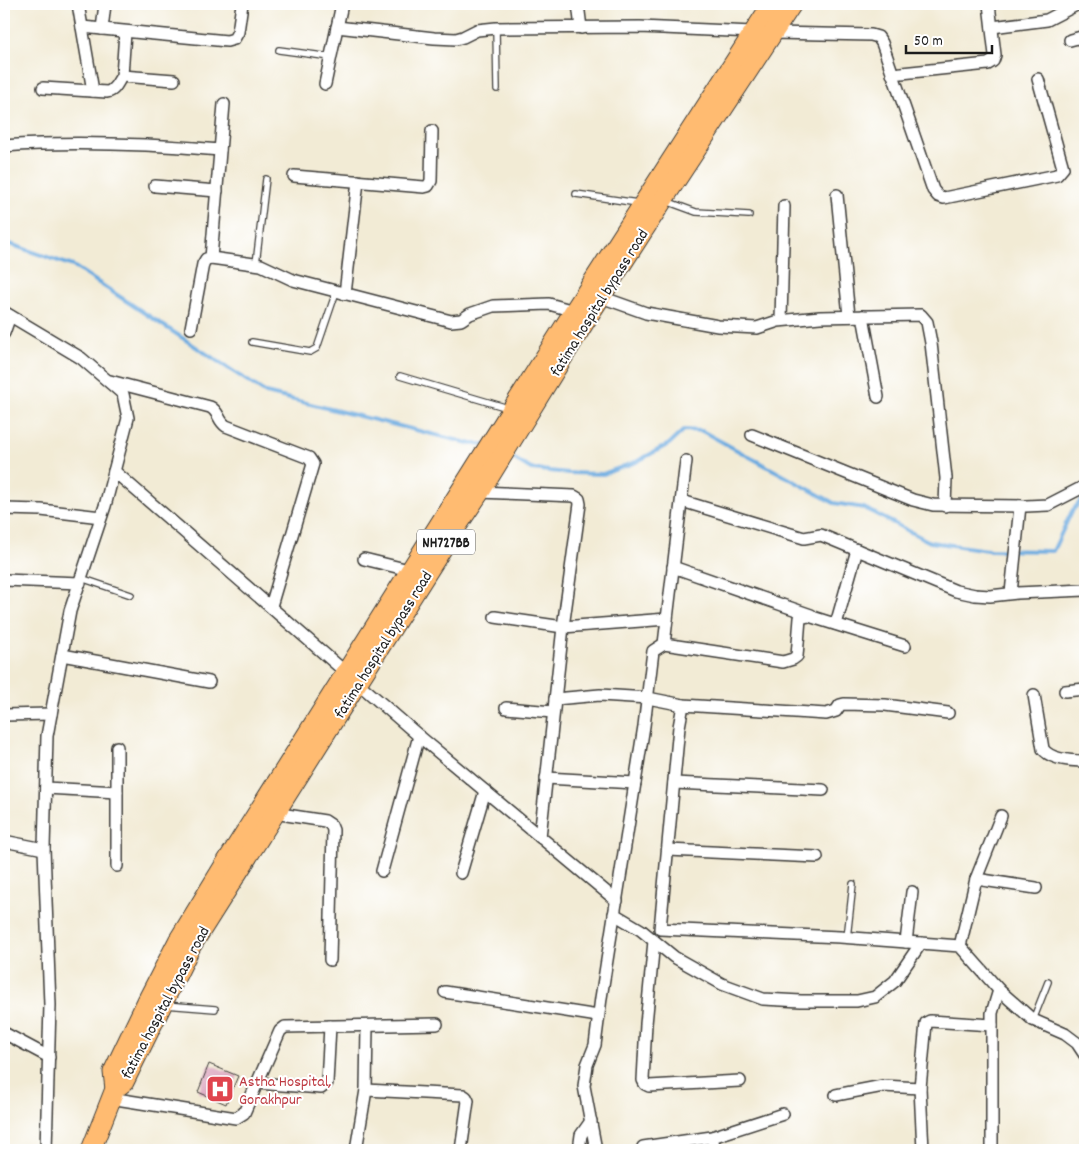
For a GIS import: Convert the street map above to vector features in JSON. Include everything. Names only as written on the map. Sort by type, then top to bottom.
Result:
[{"type":"highway","name":"fatima hospital bypass road","points":[[90,1150],[113,1093],[124,1082],[178,941],[222,869],[353,677],[409,570],[480,492],[595,293],[642,204],[772,4]]},
{"type":"highway","name":"fatima hospital bypass road","points":[[155,1002],[274,813],[353,677],[440,536],[512,409],[574,311],[595,293],[663,200],[792,4]]},
{"type":"street","points":[[78,4],[92,90]]},
{"type":"street","points":[[102,29],[105,4]]},
{"type":"street","points":[[82,28],[227,41],[234,39],[238,32],[242,4]]},
{"type":"street","points":[[325,84],[342,4]]},
{"type":"street","points":[[578,4],[581,28]]},
{"type":"street","points":[[892,74],[988,64],[994,61],[995,55],[989,4]]},
{"type":"street","points":[[992,27],[1047,20],[1078,4]]},
{"type":"street","points":[[337,28],[434,38],[463,37],[477,30],[496,28],[640,27],[872,35],[878,37],[882,42],[934,190],[938,196],[944,198],[1057,175],[1061,172],[1063,168],[1038,79]]},
{"type":"street","points":[[43,88],[111,91],[122,76],[125,32]]},
{"type":"street","points":[[1070,40],[1085,36]]},
{"type":"street","points":[[122,76],[174,80]]},
{"type":"street","points":[[211,258],[224,104]]},
{"type":"street","points":[[294,176],[428,186],[431,181],[432,130]]},
{"type":"street","points":[[4,146],[53,143],[142,144],[220,150]]},
{"type":"street","points":[[341,293],[358,181]]},
{"type":"street","points":[[155,186],[217,191]]},
{"type":"street","points":[[837,195],[848,316]]},
{"type":"street","points":[[781,320],[784,206]]},
{"type":"street","points":[[191,328],[203,264],[206,259],[211,258],[268,267],[294,280],[450,322],[461,320],[470,314],[493,306],[549,304],[574,311]]},
{"type":"street","points":[[595,293],[646,313],[718,326],[757,328],[781,320],[848,316],[922,315],[927,322],[946,478],[945,506]]},
{"type":"street","points":[[4,334],[7,314],[82,358],[123,394],[128,418],[101,517],[70,611],[47,736],[44,849],[50,1005],[46,1150]]},
{"type":"street","points":[[863,316],[878,397]]},
{"type":"street","points":[[106,380],[210,408],[217,412],[226,426],[312,460],[313,464],[271,606]]},
{"type":"street","points":[[752,435],[913,500],[933,506],[1048,505],[1085,486]]},
{"type":"street","points":[[664,644],[686,461]]},
{"type":"street","points":[[114,471],[419,736],[617,902]]},
{"type":"street","points":[[480,492],[574,496],[579,499],[580,504],[562,627],[540,837]]},
{"type":"street","points":[[682,501],[804,538],[821,535],[956,591],[990,596],[1011,593],[1085,590]]},
{"type":"street","points":[[1011,593],[1018,542],[1020,506]]},
{"type":"street","points":[[4,509],[41,510],[101,517]]},
{"type":"street","points":[[836,624],[857,550]]},
{"type":"street","points":[[364,559],[409,570]]},
{"type":"street","points":[[673,567],[904,646]]},
{"type":"street","points":[[4,580],[81,580]]},
{"type":"street","points":[[495,617],[562,627],[667,619]]},
{"type":"street","points":[[596,1150],[584,1086],[587,1065],[595,1045],[654,651],[664,644],[787,662],[797,656],[800,618],[815,617]]},
{"type":"street","points":[[62,655],[208,682]]},
{"type":"street","points":[[1065,691],[1085,689]]},
{"type":"street","points":[[555,699],[600,695],[648,698],[683,705],[826,714],[836,711],[840,705],[844,704],[885,705],[948,713]]},
{"type":"street","points":[[1034,695],[1043,749],[1046,753],[1069,760],[1085,761]]},
{"type":"street","points":[[683,705],[679,727],[660,929],[646,1024],[643,1080],[649,1086],[740,1081]]},
{"type":"street","points":[[506,708],[554,712]]},
{"type":"street","points":[[4,715],[51,714]]},
{"type":"street","points":[[382,871],[419,736]]},
{"type":"street","points":[[117,747],[117,866]]},
{"type":"street","points":[[546,778],[635,783]]},
{"type":"street","points":[[674,784],[823,790]]},
{"type":"street","points":[[46,788],[117,792]]},
{"type":"street","points":[[461,873],[485,791]]},
{"type":"street","points":[[274,813],[325,822],[331,825],[333,830],[330,960]]},
{"type":"street","points":[[960,946],[976,879],[1001,816]]},
{"type":"street","points":[[4,841],[44,849]]},
{"type":"street","points":[[668,850],[817,857]]},
{"type":"street","points":[[976,879],[1036,888]]},
{"type":"street","points":[[906,942],[912,892]]},
{"type":"street","points":[[614,914],[641,930],[674,957],[722,984],[763,999],[857,1001],[875,997],[895,981],[921,943]]},
{"type":"street","points":[[660,929],[847,938],[960,946],[998,990],[1033,1020],[1066,1034],[1085,1055]]},
{"type":"street","points":[[992,1150],[992,1013],[998,990]]},
{"type":"street","points":[[445,992],[598,1016]]},
{"type":"street","points":[[923,1150],[920,1088],[926,1023],[930,1021],[992,1026]]},
{"type":"street","points":[[113,1093],[236,1118],[244,1113],[282,1029],[285,1027],[437,1024]]},
{"type":"street","points":[[257,1083],[321,1088],[324,1086],[327,1083],[330,1026]]},
{"type":"street","points":[[356,1150],[366,1090],[366,1026]]},
{"type":"street","points":[[4,1033],[49,1057]]},
{"type":"street","points":[[836,1095],[883,1086],[920,1088]]},
{"type":"street","points":[[366,1090],[463,1095],[468,1101],[461,1150]]},
{"type":"street","points":[[643,1147],[712,1137],[783,1114]]},
{"type":"street","points":[[579,1150],[581,1135],[591,1121]]},
{"type":"street","points":[[712,1137],[715,1150]]},
{"type":"lane","points":[[496,28],[497,88]]},
{"type":"lane","points":[[279,50],[331,57]]},
{"type":"lane","points":[[256,264],[266,178]]},
{"type":"lane","points":[[576,194],[642,204]]},
{"type":"lane","points":[[663,200],[696,212],[749,215]]},
{"type":"lane","points":[[252,342],[310,352],[314,351],[341,293]]},
{"type":"lane","points":[[400,376],[512,409]]},
{"type":"lane","points":[[81,580],[131,595]]},
{"type":"lane","points":[[847,938],[854,884]]},
{"type":"lane","points":[[1033,1020],[1048,982]]},
{"type":"lane","points":[[155,1002],[215,1009]]},
{"type":"building","points":[[209,1064],[238,1076],[226,1104],[198,1092]]},
{"type":"waterway","points":[[4,242],[73,266],[266,393],[472,444],[483,444]]},
{"type":"waterway","points":[[513,458],[531,469],[603,474],[636,462],[669,444],[684,430],[702,431],[834,503],[864,508],[930,542],[988,550],[1053,551],[1072,511],[1085,496]]},
{"type":"place","name":"Astha Hospital, Gorakhpur","points":[[220,1089]]}]
